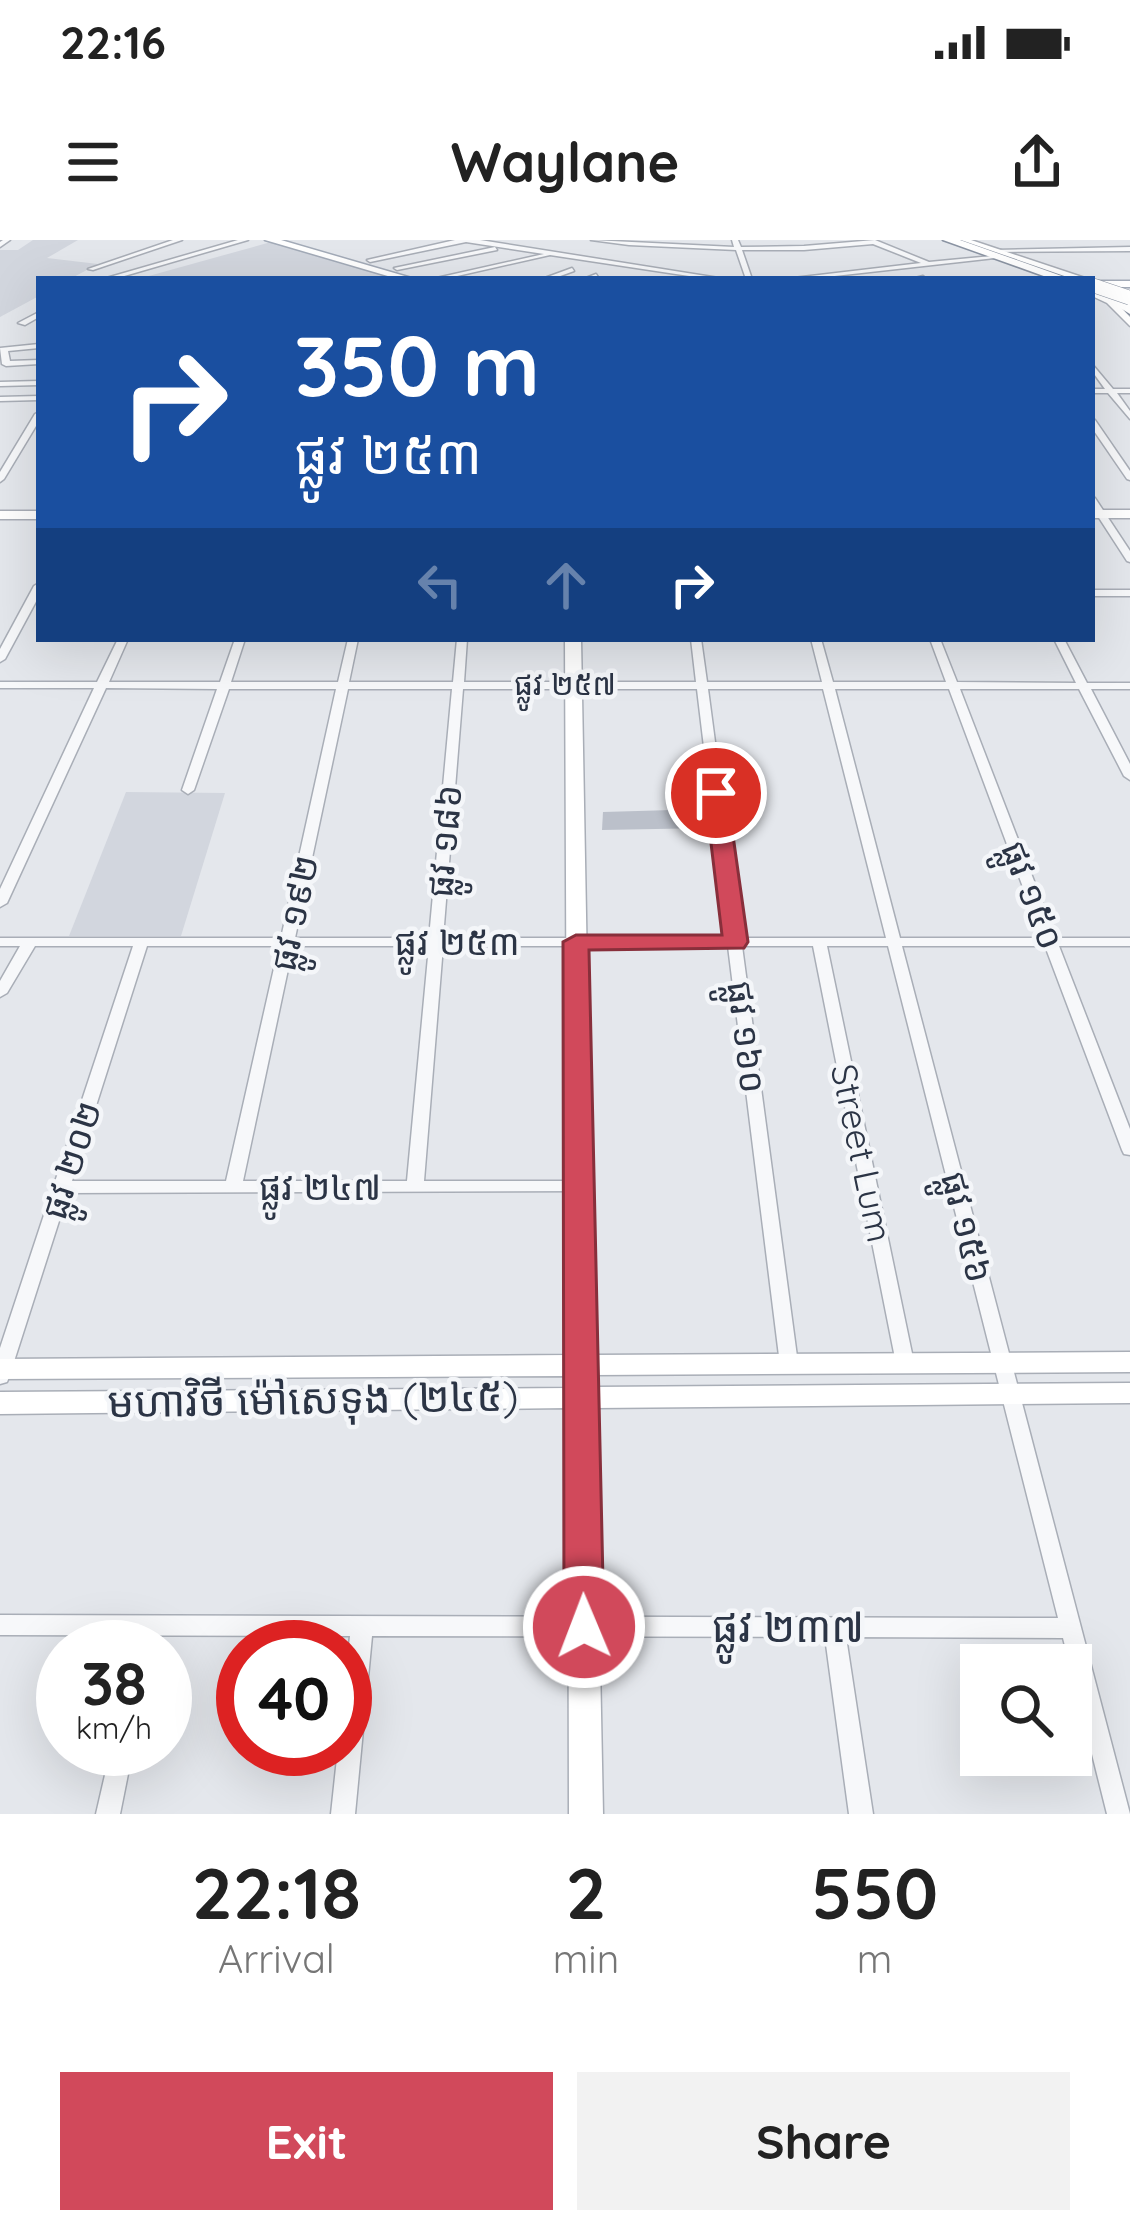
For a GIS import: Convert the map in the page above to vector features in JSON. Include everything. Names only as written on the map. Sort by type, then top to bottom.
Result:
[{"type":"highway","points":[[958,241],[1056,276]]},
{"type":"highway","points":[[1029,266],[1064,276]]},
{"type":"highway","points":[[1096,287],[1129,296]]},
{"type":"main road","points":[[270,240],[399,276]]},
{"type":"main road","points":[[300,241],[421,276]]},
{"type":"main road","points":[[958,241],[1072,276]]},
{"type":"main road","points":[[995,254],[1044,276]]},
{"type":"main road","points":[[1096,287],[1129,296]]},
{"type":"main road","points":[[1096,287],[1130,323]]},
{"type":"main road","points":[[1097,514],[1130,514]]},
{"type":"main road","points":[[0,515],[36,515]]},
{"type":"main road","points":[[573,642],[586,1814]]},
{"type":"main road","name":"មហាវិថី ម៉ៅសេទុង (២៤៥)","points":[[1,1372],[1130,1362]]},
{"type":"main road","name":"មហាវិថី ម៉ៅសេទុង (២៤៥)","points":[[0,1403],[1130,1394]]},
{"type":"street","points":[[108,276],[92,269],[178,240]]},
{"type":"street","points":[[114,276],[245,240]]},
{"type":"street","points":[[370,260],[412,245],[465,240],[702,276]]},
{"type":"street","points":[[594,240],[739,251],[813,250],[872,241],[929,264]]},
{"type":"street","points":[[736,240],[747,276]]},
{"type":"street","points":[[398,268],[510,246]]},
{"type":"street","points":[[819,276],[995,254],[1130,249]]},
{"type":"street","points":[[813,250],[823,255]]},
{"type":"street","points":[[445,276],[556,254]]},
{"type":"street","points":[[898,267],[915,276]]},
{"type":"street","points":[[554,276],[572,270]]},
{"type":"street","points":[[678,276],[683,273]]},
{"type":"street","points":[[22,323],[36,316]]},
{"type":"street","points":[[36,346],[2,349],[6,364],[36,362]]},
{"type":"street","points":[[1095,370],[1130,416]]},
{"type":"street","points":[[0,384],[36,382]]},
{"type":"street","points":[[1095,391],[1130,391]]},
{"type":"street","points":[[0,399],[36,398]]},
{"type":"street","points":[[0,479],[36,419]]},
{"type":"street","points":[[1095,426],[1130,477]]},
{"type":"street","points":[[1097,514],[1130,559]]},
{"type":"street","points":[[0,659],[36,592]]},
{"type":"street","points":[[1095,593],[1130,593]]},
{"type":"street","points":[[0,903],[122,642]]},
{"type":"street","points":[[188,790],[239,642]]},
{"type":"street","name":"ផ្លូវ ១៩២","points":[[233,1186],[352,642]]},
{"type":"street","name":"ផ្លូវ ១៨៦","points":[[416,1186],[462,642]]},
{"type":"street","name":"ផ្លូវ ១៦០","points":[[696,642],[789,1364]]},
{"type":"street","name":"ផ្លូវ ១៥៦","points":[[817,642],[1119,1814]]},
{"type":"street","name":"ផ្លូវ ១៥០","points":[[936,642],[1130,1150]]},
{"type":"street","points":[[1061,642],[1130,776]]},
{"type":"street","name":"ផ្លូវ ២៥៧","points":[[0,685],[1130,686]]},
{"type":"street","name":"ផ្លូវ ២៥៣","points":[[0,942],[1130,942]]},
{"type":"street","points":[[0,993],[30,942]]},
{"type":"street","name":"ផ្លូវ ២០២","points":[[1,1372],[141,942]]},
{"type":"street","name":"Street Lum","points":[[819,942],[905,1363]]},
{"type":"street","name":"ផ្លូវ ២៤៧","points":[[62,1186],[579,1186]]},
{"type":"street","name":"ផ្លូវ ២៣៧","points":[[0,1625],[36,1628]]},
{"type":"street","name":"ផ្លូវ ២៣៧","points":[[372,1626],[1071,1628]]},
{"type":"street","points":[[834,1627],[861,1814]]},
{"type":"street","points":[[108,1814],[116,1776]]},
{"type":"street","points":[[343,1814],[347,1776]]},
{"type":"shaded area","points":[[33,240],[78,240],[47,258],[98,264],[76,276],[36,276],[36,298],[0,317],[0,250],[18,250]]},
{"type":"shaded area","points":[[271,242],[390,276],[149,276]]},
{"type":"shaded area","points":[[126,792],[225,793],[181,936],[69,936]]},
{"type":"building","points":[[707,809],[709,828],[602,830],[603,812]]},
{"type":"route","points":[[584,1627],[576,942],[735,942],[716,793]]}]
